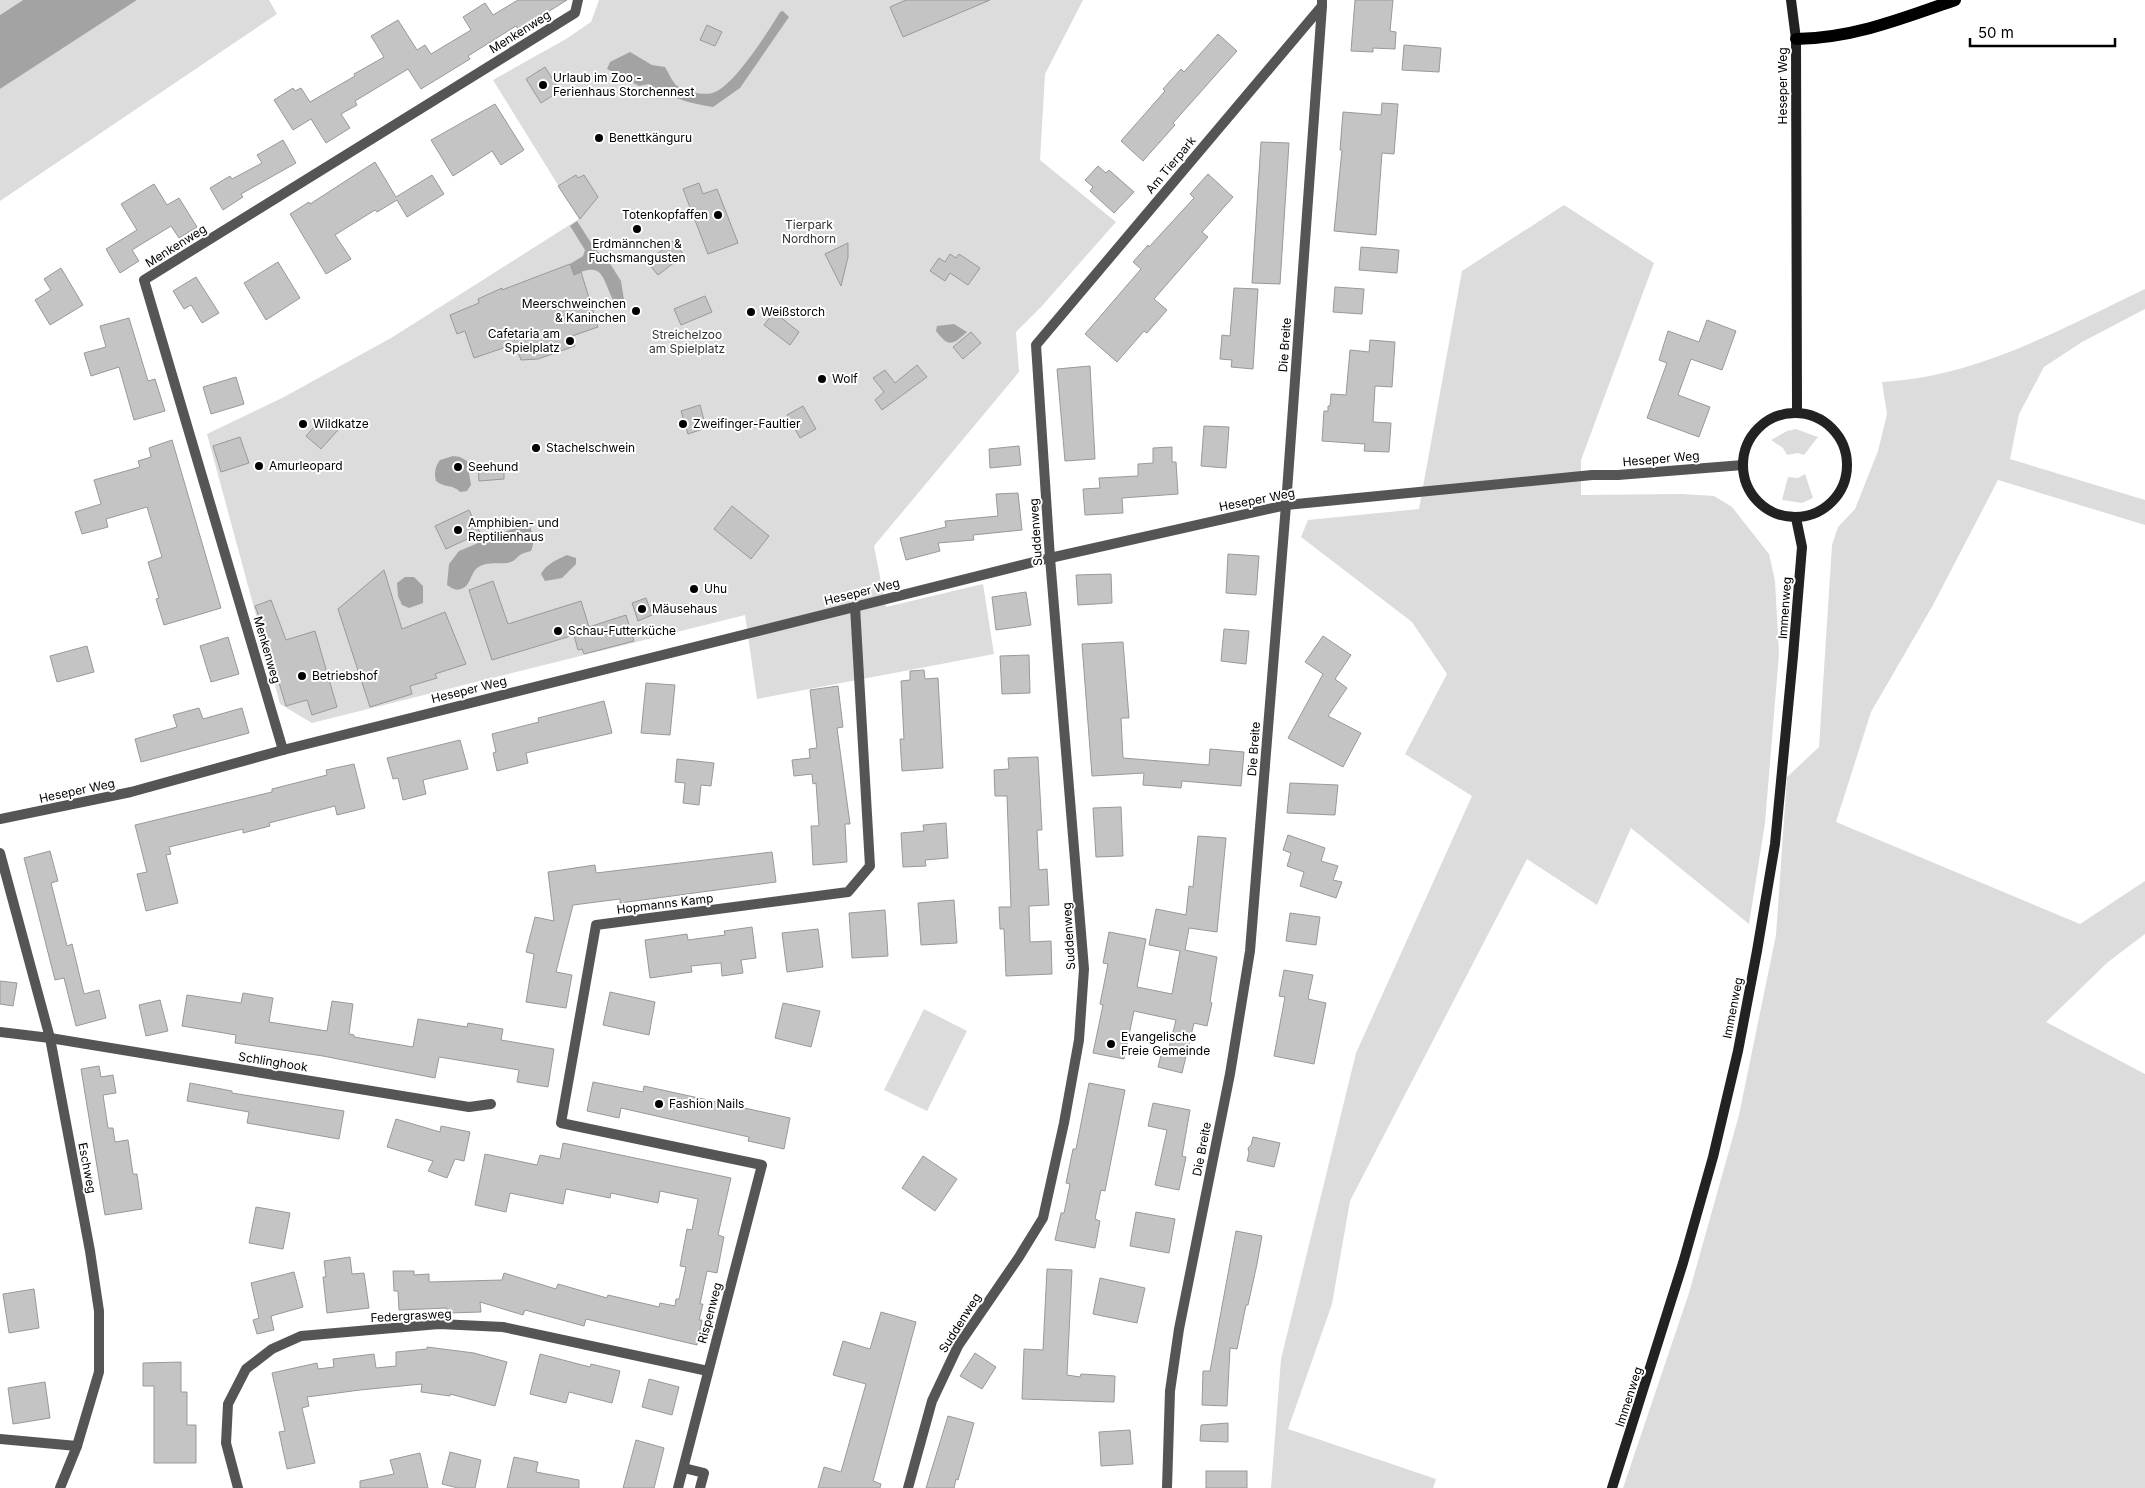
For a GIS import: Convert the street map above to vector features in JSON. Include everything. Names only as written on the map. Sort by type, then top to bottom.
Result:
[{"type":"main road","points":[[1796,39],[1822,39],[1872,29],[1955,0]]},
{"type":"street","name":"Menkenweg","points":[[283,750],[144,280],[575,13],[578,0]]},
{"type":"street","name":"Heseper Weg","points":[[1791,0],[1796,39],[1796,412]]},
{"type":"street","name":"Am Tierpark","points":[[1036,345],[1322,3]]},
{"type":"street","name":"Die Breite","points":[[1167,1488],[1170,1391],[1179,1329],[1230,1074],[1250,951],[1286,505],[1322,3]]},
{"type":"street","name":"Suddenweg","points":[[908,1488],[932,1401],[958,1346],[1019,1257],[1043,1218],[1080,1040],[1084,969],[1050,558],[1036,345]]},
{"type":"street","points":[[1796,412],[1819,419],[1832,428],[1841,441],[1846,454],[1847,472],[1840,492],[1831,503],[1818,512],[1796,518],[1778,515],[1758,502],[1746,484],[1743,464],[1746,448],[1753,434],[1770,420],[1796,412]]},
{"type":"street","name":"Heseper Weg","points":[[0,819],[131,792],[283,750],[1050,558],[1286,505],[1592,474],[1618,474],[1743,464]]},
{"type":"street","name":"Immenweg","points":[[1612,1488],[1643,1395],[1713,1157],[1746,1006],[1775,844],[1802,547],[1796,518]]},
{"type":"street","name":"Hopmanns Kamp","points":[[762,1165],[561,1123],[596,925],[848,892],[870,866],[855,607]]},
{"type":"street","name":"Eschweg","points":[[0,853],[50,1038],[90,1251],[99,1310],[99,1372],[77,1446],[60,1488]]},
{"type":"street","name":"Schlinghook","points":[[0,1032],[50,1038],[469,1107],[492,1104]]},
{"type":"street","name":"Rispenweg","points":[[678,1488],[762,1165]]},
{"type":"street","name":"Federgrasweg","points":[[238,1488],[226,1443],[228,1404],[246,1369],[272,1349],[301,1336],[439,1324],[503,1327],[708,1371]]},
{"type":"street","points":[[0,1439],[77,1446]]},
{"type":"street","points":[[684,1468],[704,1474],[700,1488]]},
{"type":"green space","points":[[0,0],[23,0],[0,15]]},
{"type":"green space","points":[[137,0],[269,0],[277,14],[0,201],[0,89]]},
{"type":"green space","name":"Tierpark Nordhorn","points":[[599,0],[1083,0],[1045,74],[1040,160],[1116,222],[1041,307],[1016,332],[1019,372],[874,546],[886,607],[983,584],[994,654],[757,699],[745,615],[312,723],[280,704],[207,434],[284,397],[391,338],[579,219],[493,80],[566,39],[591,22]]},
{"type":"green space","points":[[1564,205],[1654,263],[1581,460],[1581,495],[1682,494],[1714,496],[1732,507],[1769,554],[1775,581],[1779,654],[1765,823],[1749,924],[1631,828],[1597,905],[1527,859],[1350,1201],[1332,1304],[1288,1429],[1436,1479],[1433,1488],[1271,1488],[1281,1359],[1356,1053],[1472,796],[1405,754],[1447,674],[1412,622],[1301,537],[1308,520],[1419,509],[1462,271]]},
{"type":"green space","points":[[2145,289],[2145,309],[2082,342],[2044,367],[2019,414],[2010,459],[2145,500],[2145,525],[1998,480],[1933,605],[1871,712],[1836,822],[2080,924],[2145,881],[2145,934],[2108,962],[2046,1022],[2145,1074],[2145,1488],[1623,1488],[1689,1293],[1739,1115],[1776,935],[1787,777],[1819,747],[1832,545],[1838,527],[1855,509],[1878,451],[1887,414],[1882,382],[1917,378],[1985,361],[2050,335]]},
{"type":"green space","points":[[1796,429],[1818,437],[1804,455],[1798,453],[1787,455],[1783,448],[1771,440],[1787,431]]},
{"type":"green space","points":[[1805,474],[1813,498],[1802,503],[1782,500],[1788,477],[1798,478]]},
{"type":"green space","points":[[924,1009],[967,1031],[927,1111],[884,1090]]},
{"type":"shaded area","points":[[23,0],[137,0],[0,89],[0,15]]},
{"type":"shaded area","points":[[783,11],[789,17],[740,88],[713,107],[680,99],[664,93],[649,84],[639,86],[607,69],[610,62],[630,52],[652,65],[665,67],[678,87],[700,94],[715,92],[732,79],[759,44],[780,12]]},
{"type":"shaded area","points":[[577,221],[595,249],[609,262],[621,281],[624,300],[621,302],[613,300],[603,278],[596,271],[584,271],[574,275],[570,264],[583,256],[585,250],[570,226]]},
{"type":"shaded area","points":[[954,324],[967,332],[954,342],[951,343],[944,340],[936,331],[937,326]]},
{"type":"shaded area","points":[[453,456],[467,461],[471,485],[467,491],[460,492],[436,481],[435,470],[440,460]]},
{"type":"shaded area","points":[[521,523],[529,525],[532,532],[533,544],[531,551],[522,554],[510,562],[488,564],[477,568],[469,583],[459,590],[447,585],[449,564],[459,551],[512,529]]},
{"type":"shaded area","points":[[567,555],[576,558],[576,564],[562,578],[545,581],[541,574],[543,570]]},
{"type":"shaded area","points":[[405,577],[414,577],[423,586],[423,603],[409,608],[402,605],[398,596],[397,583]]},
{"type":"building","points":[[518,0],[567,0],[519,30],[516,26],[468,56],[470,59],[421,89],[408,69],[355,101],[357,105],[341,114],[350,128],[326,143],[311,119],[293,130],[274,100],[293,88],[295,91],[301,88],[310,102],[355,76],[354,74],[384,57],[371,36],[398,20],[417,50],[425,45],[431,54],[471,30],[463,17],[485,3],[493,15]]},
{"type":"building","points":[[906,0],[990,0],[903,37],[890,7]]},
{"type":"building","points":[[1355,0],[1393,0],[1390,31],[1396,32],[1395,49],[1373,48],[1373,52],[1351,51]]},
{"type":"building","points":[[707,25],[722,32],[715,46],[700,40]]},
{"type":"building","points":[[1218,34],[1237,51],[1173,123],[1175,125],[1143,161],[1121,141],[1165,91],[1163,89],[1181,69],[1184,72]]},
{"type":"building","points":[[1404,45],[1441,48],[1439,72],[1402,70]]},
{"type":"building","name":"Urlaub im Zoo - Ferienhaus Storchennest","points":[[545,67],[560,91],[541,103],[526,79]]},
{"type":"building","points":[[1382,103],[1398,104],[1394,154],[1382,153],[1376,235],[1334,231],[1342,150],[1340,150],[1343,112],[1381,115]]},
{"type":"building","points":[[495,104],[524,150],[501,165],[492,151],[453,176],[431,140]]},
{"type":"building","points":[[283,140],[296,163],[241,194],[243,197],[223,210],[210,188],[230,176],[232,179],[262,163],[257,155]]},
{"type":"building","points":[[1261,142],[1289,143],[1280,284],[1252,283]]},
{"type":"building","points":[[375,162],[396,197],[432,175],[444,194],[407,217],[397,200],[377,212],[375,210],[335,235],[351,259],[326,274],[290,214],[309,202],[310,204]]},
{"type":"building","points":[[1098,166],[1106,173],[1109,170],[1134,192],[1114,213],[1090,191],[1093,187],[1085,180]]},
{"type":"building","points":[[1208,174],[1233,197],[1202,232],[1208,237],[1154,299],[1167,310],[1147,333],[1144,331],[1117,362],[1085,334],[1141,269],[1133,262],[1194,198],[1190,194]]},
{"type":"building","points":[[576,175],[578,178],[584,175],[598,197],[580,219],[558,186]]},
{"type":"building","points":[[699,183],[703,194],[717,189],[738,243],[708,254],[683,189]]},
{"type":"building","points":[[154,184],[167,205],[179,198],[197,227],[179,238],[171,226],[132,250],[139,261],[120,273],[106,249],[137,230],[121,204]]},
{"type":"building","points":[[673,241],[684,255],[658,275],[647,262]]},
{"type":"building","points":[[848,243],[848,257],[841,286],[825,254]]},
{"type":"building","points":[[1361,247],[1399,250],[1397,273],[1359,270]]},
{"type":"building","points":[[950,254],[956,258],[959,254],[980,268],[968,285],[950,273],[945,281],[930,271],[939,258],[945,262]]},
{"type":"building","points":[[278,262],[300,298],[266,320],[244,283]]},
{"type":"building","points":[[570,264],[574,275],[581,272],[598,327],[572,336],[575,346],[538,359],[521,360],[515,344],[474,358],[465,331],[457,334],[450,315],[479,303],[478,299],[502,288],[502,290]]},
{"type":"building","points":[[61,268],[83,305],[50,325],[35,300],[51,290],[44,279]]},
{"type":"building","points":[[196,277],[219,313],[202,323],[191,305],[184,309],[173,291]]},
{"type":"building","points":[[1335,287],[1364,289],[1362,314],[1333,312]]},
{"type":"building","points":[[1234,288],[1258,289],[1253,369],[1231,367],[1232,360],[1220,359],[1222,335],[1230,336]]},
{"type":"building","points":[[705,296],[712,312],[681,325],[674,309]]},
{"type":"building","points":[[774,312],[799,332],[790,345],[764,325]]},
{"type":"building","points":[[129,318],[148,381],[155,379],[165,411],[134,420],[119,367],[91,376],[84,353],[106,347],[100,326]]},
{"type":"building","points":[[1707,320],[1736,331],[1722,370],[1691,359],[1678,395],[1710,407],[1699,437],[1647,418],[1667,363],[1659,360],[1668,331],[1699,342]]},
{"type":"building","points":[[971,332],[981,343],[963,359],[953,347]]},
{"type":"building","points":[[1370,340],[1395,342],[1392,387],[1375,386],[1373,422],[1391,423],[1389,452],[1364,451],[1365,444],[1322,441],[1324,411],[1328,411],[1331,394],[1346,395],[1350,350],[1369,352]]},
{"type":"building","points":[[917,365],[927,377],[882,410],[875,400],[884,392],[873,378],[885,370],[895,383]]},
{"type":"building","points":[[1090,366],[1095,459],[1065,461],[1057,369]]},
{"type":"building","points":[[236,377],[244,404],[211,414],[203,387]]},
{"type":"building","points":[[700,405],[706,428],[688,434],[681,411]]},
{"type":"building","points":[[803,406],[816,429],[800,438],[787,415]]},
{"type":"building","points":[[323,417],[338,430],[321,449],[306,436]]},
{"type":"building","points":[[1204,426],[1229,427],[1226,468],[1201,466]]},
{"type":"building","points":[[240,437],[249,463],[221,472],[213,446]]},
{"type":"building","points":[[172,440],[221,608],[164,625],[156,599],[159,598],[148,562],[162,557],[147,507],[106,519],[108,527],[82,534],[75,512],[101,504],[94,480],[140,467],[138,461],[151,457],[149,448]]},
{"type":"building","points":[[1019,446],[1021,465],[990,468],[989,449]]},
{"type":"building","points":[[1172,447],[1172,462],[1176,462],[1178,494],[1122,498],[1123,513],[1085,515],[1083,489],[1100,488],[1099,478],[1138,476],[1138,464],[1153,463],[1153,448]]},
{"type":"building","points":[[504,463],[504,479],[479,481],[478,465]]},
{"type":"building","points":[[1018,493],[1022,530],[973,535],[974,540],[938,543],[940,551],[906,560],[900,538],[946,527],[945,521],[998,516],[996,494]]},
{"type":"building","points":[[732,506],[769,536],[751,559],[714,529]]},
{"type":"building","name":"Amphibien- und Reptilienhaus","points":[[469,510],[480,533],[446,549],[435,526]]},
{"type":"building","points":[[1228,554],[1259,556],[1256,595],[1226,593]]},
{"type":"building","points":[[384,570],[402,629],[445,612],[466,664],[435,674],[437,678],[410,686],[412,694],[370,707],[338,609]]},
{"type":"building","points":[[1111,574],[1112,603],[1078,605],[1076,575]]},
{"type":"building","name":"Schau-Futterküche","points":[[493,581],[508,624],[581,601],[589,627],[626,615],[634,641],[584,654],[582,649],[578,650],[574,635],[492,660],[469,590]]},
{"type":"building","points":[[1026,592],[1031,625],[996,630],[992,597]]},
{"type":"building","name":"Mäusehaus","points":[[646,598],[652,615],[638,621],[632,603]]},
{"type":"building","name":"Betriebshof","points":[[271,600],[286,640],[315,631],[337,707],[312,715],[307,700],[286,706],[270,653],[272,652],[255,606]]},
{"type":"building","points":[[1224,629],[1249,631],[1246,664],[1221,661]]},
{"type":"building","points":[[1323,636],[1351,655],[1335,679],[1347,688],[1328,716],[1361,733],[1343,767],[1288,738],[1323,674],[1305,662]]},
{"type":"building","points":[[228,637],[239,674],[211,682],[200,646]]},
{"type":"building","points":[[1123,642],[1129,718],[1121,718],[1123,758],[1209,765],[1210,749],[1244,752],[1241,786],[1182,781],[1181,788],[1143,785],[1144,773],[1092,776],[1082,644]]},
{"type":"building","points":[[87,646],[94,672],[57,682],[50,656]]},
{"type":"building","points":[[1029,655],[1030,693],[1002,694],[1000,656]]},
{"type":"building","points":[[924,670],[925,679],[938,678],[943,768],[902,771],[900,739],[904,739],[901,681],[910,680],[910,671]]},
{"type":"building","points":[[646,683],[675,685],[670,735],[641,733]]},
{"type":"building","points":[[838,686],[843,727],[837,728],[850,824],[845,824],[847,862],[813,865],[811,826],[819,826],[816,783],[813,784],[812,774],[794,776],[792,760],[810,758],[809,749],[817,748],[810,690]]},
{"type":"building","points":[[604,701],[612,733],[526,753],[528,763],[497,771],[493,753],[496,752],[492,734],[539,722],[538,718]]},
{"type":"building","points":[[199,708],[203,719],[242,708],[249,733],[141,762],[135,739],[177,727],[173,715]]},
{"type":"building","points":[[460,740],[468,769],[423,780],[426,794],[403,800],[398,778],[393,779],[387,758]]},
{"type":"building","points":[[1038,757],[1042,830],[1037,830],[1039,870],[1047,869],[1049,905],[1029,906],[1030,942],[1051,941],[1052,974],[1006,976],[1004,929],[1000,929],[999,907],[1011,907],[1007,796],[995,796],[994,770],[1009,769],[1008,758]]},
{"type":"building","points":[[677,759],[714,763],[711,786],[701,785],[699,805],[683,803],[685,783],[675,782]]},
{"type":"building","points":[[354,764],[365,808],[337,815],[335,806],[269,823],[270,826],[243,833],[243,829],[169,847],[171,854],[166,855],[178,903],[146,911],[137,874],[147,872],[135,825],[272,792],[272,789],[327,775],[326,770]]},
{"type":"building","points":[[1290,783],[1338,785],[1335,815],[1287,813]]},
{"type":"building","points":[[1121,807],[1123,856],[1096,857],[1093,808]]},
{"type":"building","points":[[946,823],[948,858],[925,860],[926,866],[903,867],[901,833],[924,831],[923,825]]},
{"type":"building","points":[[1288,835],[1325,848],[1321,861],[1338,866],[1333,880],[1342,882],[1336,898],[1300,886],[1304,872],[1287,866],[1291,853],[1283,850]]},
{"type":"building","points":[[1198,836],[1226,838],[1217,932],[1189,928],[1185,950],[1217,957],[1210,1002],[1212,1003],[1207,1026],[1194,1023],[1182,1073],[1158,1067],[1162,1051],[1168,1052],[1176,1020],[1134,1011],[1124,1059],[1093,1053],[1103,1005],[1100,1004],[1108,964],[1103,963],[1109,932],[1146,939],[1137,987],[1172,994],[1180,951],[1149,945],[1156,909],[1186,915],[1189,886],[1193,887]]},
{"type":"building","points":[[50,851],[58,881],[51,883],[67,946],[72,944],[84,994],[99,990],[106,1018],[76,1026],[64,978],[55,980],[24,858]]},
{"type":"building","points":[[772,852],[776,882],[620,903],[620,899],[573,905],[556,972],[572,975],[566,1008],[526,1002],[534,954],[526,952],[535,917],[554,921],[548,872],[595,865],[596,873]]},
{"type":"building","points":[[954,900],[957,943],[921,945],[918,903]]},
{"type":"building","points":[[885,910],[888,956],[852,958],[849,913]]},
{"type":"building","points":[[1290,913],[1320,917],[1316,945],[1286,941]]},
{"type":"building","points":[[752,927],[756,958],[741,960],[743,973],[722,976],[721,963],[691,966],[692,972],[650,978],[645,940],[687,934],[688,940],[725,935],[724,931]]},
{"type":"building","points":[[818,929],[823,967],[787,972],[782,933]]},
{"type":"building","points":[[1284,970],[1313,975],[1308,999],[1326,1003],[1314,1064],[1274,1056],[1285,997],[1279,996]]},
{"type":"building","points":[[0,981],[17,983],[13,1006],[0,1004]]},
{"type":"building","points":[[610,992],[655,1002],[649,1035],[603,1025]]},
{"type":"building","points":[[243,993],[273,998],[269,1022],[327,1031],[332,1001],[353,1004],[349,1034],[354,1035],[354,1037],[413,1047],[418,1019],[467,1027],[468,1023],[503,1029],[501,1040],[554,1049],[548,1087],[517,1082],[519,1070],[439,1057],[435,1078],[323,1056],[235,1043],[236,1035],[182,1026],[187,995],[241,1003]]},
{"type":"building","points":[[160,1000],[168,1031],[146,1036],[139,1005]]},
{"type":"building","points":[[783,1003],[820,1011],[811,1047],[775,1038]]},
{"type":"building","points":[[99,1066],[101,1077],[113,1075],[116,1093],[103,1095],[108,1128],[113,1128],[115,1142],[128,1140],[133,1174],[137,1174],[142,1209],[105,1215],[81,1069]]},
{"type":"building","points":[[593,1082],[643,1092],[644,1086],[790,1118],[784,1149],[748,1141],[749,1137],[621,1108],[619,1118],[587,1111]]},
{"type":"building","points":[[190,1083],[232,1091],[232,1093],[344,1111],[339,1139],[247,1123],[249,1112],[187,1101]]},
{"type":"building","points":[[1089,1083],[1125,1090],[1105,1191],[1101,1190],[1095,1219],[1100,1221],[1095,1248],[1055,1240],[1061,1213],[1064,1213],[1070,1184],[1066,1183],[1073,1149],[1076,1149]]},
{"type":"building","points":[[1153,1103],[1190,1110],[1182,1156],[1186,1157],[1179,1190],[1155,1185],[1167,1130],[1148,1126]]},
{"type":"building","points":[[396,1119],[440,1132],[441,1126],[470,1132],[464,1161],[455,1159],[447,1178],[428,1171],[433,1161],[387,1147]]},
{"type":"building","points":[[1253,1137],[1280,1143],[1274,1167],[1247,1161],[1248,1148]]},
{"type":"building","points":[[563,1143],[731,1178],[718,1235],[724,1237],[717,1273],[707,1271],[700,1304],[703,1304],[699,1320],[702,1320],[697,1345],[586,1319],[584,1326],[525,1310],[523,1315],[480,1302],[481,1312],[447,1313],[447,1308],[399,1310],[398,1291],[394,1291],[393,1271],[414,1271],[414,1275],[429,1274],[429,1282],[502,1280],[504,1273],[556,1289],[558,1284],[607,1298],[608,1295],[659,1307],[660,1303],[675,1306],[676,1299],[679,1299],[686,1267],[680,1266],[687,1229],[692,1230],[698,1199],[660,1191],[658,1203],[611,1193],[610,1198],[566,1189],[563,1204],[510,1193],[506,1212],[475,1205],[485,1154],[537,1165],[540,1155],[560,1159]]},
{"type":"building","points":[[923,1156],[957,1179],[935,1211],[902,1188]]},
{"type":"building","points":[[256,1207],[290,1213],[283,1249],[249,1243]]},
{"type":"building","points":[[1136,1212],[1175,1219],[1169,1253],[1130,1246]]},
{"type":"building","points":[[1236,1231],[1262,1236],[1257,1264],[1237,1349],[1230,1348],[1227,1406],[1202,1405],[1203,1371],[1210,1371]]},
{"type":"building","points":[[350,1257],[352,1274],[364,1273],[369,1308],[327,1313],[323,1277],[326,1277],[324,1261]]},
{"type":"building","points":[[1047,1269],[1072,1270],[1067,1375],[1080,1377],[1081,1374],[1115,1376],[1114,1402],[1022,1399],[1024,1349],[1043,1350]]},
{"type":"building","points":[[294,1272],[303,1307],[271,1316],[274,1330],[257,1334],[253,1320],[259,1318],[251,1283]]},
{"type":"building","points":[[1100,1278],[1145,1288],[1137,1323],[1093,1314]]},
{"type":"building","points":[[34,1289],[39,1328],[9,1333],[3,1294]]},
{"type":"building","points":[[881,1312],[916,1322],[873,1481],[881,1484],[880,1488],[818,1488],[824,1467],[841,1472],[866,1384],[833,1375],[843,1341],[870,1349]]},
{"type":"building","points":[[427,1347],[474,1353],[507,1362],[495,1406],[450,1394],[450,1396],[421,1392],[422,1384],[307,1397],[309,1406],[302,1408],[315,1463],[287,1469],[279,1432],[285,1431],[272,1373],[317,1363],[318,1369],[334,1367],[333,1359],[374,1354],[376,1368],[396,1366],[396,1352],[427,1349]]},
{"type":"building","points":[[975,1353],[996,1367],[982,1389],[960,1376]]},
{"type":"building","points":[[540,1354],[590,1367],[591,1364],[620,1371],[612,1403],[569,1392],[566,1403],[530,1394]]},
{"type":"building","points":[[181,1362],[181,1392],[187,1392],[187,1425],[196,1425],[196,1463],[154,1463],[154,1386],[143,1386],[143,1363]]},
{"type":"building","points":[[649,1379],[679,1387],[672,1415],[642,1407]]},
{"type":"building","points":[[45,1382],[50,1418],[13,1424],[8,1388]]},
{"type":"building","points":[[948,1416],[974,1423],[958,1480],[956,1479],[954,1488],[926,1488]]},
{"type":"building","points":[[1228,1423],[1228,1442],[1200,1441],[1201,1425]]},
{"type":"building","points":[[1130,1430],[1133,1464],[1101,1466],[1099,1432]]},
{"type":"building","points":[[636,1440],[664,1448],[654,1488],[623,1488]]},
{"type":"building","points":[[450,1452],[481,1460],[475,1488],[458,1488],[442,1484]]},
{"type":"building","points":[[420,1453],[428,1488],[360,1488],[360,1481],[394,1474],[390,1460]]},
{"type":"building","points":[[514,1457],[538,1462],[536,1472],[579,1480],[579,1488],[507,1488]]},
{"type":"building","points":[[1206,1471],[1247,1471],[1247,1488],[1206,1488]]},
{"type":"place","name":"Urlaub im Zoo - Ferienhaus Storchennest","points":[[543,85]]},
{"type":"place","name":"Benettkänguru","points":[[599,138]]},
{"type":"place","name":"Totenkopfaffen","points":[[718,215]]},
{"type":"place","name":"Erdmännchen & Fuchsmangusten","points":[[637,229]]},
{"type":"place","name":"Meerschweinchen & Kaninchen","points":[[636,311]]},
{"type":"place","name":"Weißstorch","points":[[751,312]]},
{"type":"place","name":"Cafetaria am Spielplatz","points":[[570,341]]},
{"type":"place","name":"Wolf","points":[[822,379]]},
{"type":"place","name":"Wildkatze","points":[[303,424]]},
{"type":"place","name":"Zweifinger-Faultier","points":[[683,424]]},
{"type":"place","name":"Stachelschwein","points":[[536,448]]},
{"type":"place","name":"Amurleopard","points":[[259,466]]},
{"type":"place","name":"Seehund","points":[[458,467]]},
{"type":"place","name":"Amphibien- und Reptilienhaus","points":[[458,530]]},
{"type":"place","name":"Uhu","points":[[694,589]]},
{"type":"place","name":"Mäusehaus","points":[[642,609]]},
{"type":"place","name":"Schau-Futterküche","points":[[558,631]]},
{"type":"place","name":"Betriebshof","points":[[302,676]]},
{"type":"place","name":"Evangelische Freie Gemeinde","points":[[1111,1044]]},
{"type":"place","name":"Fashion Nails","points":[[659,1104]]},
{"type":"park label","name":"Streichelzoo am Spielplatz","points":[[687,342]]}]
